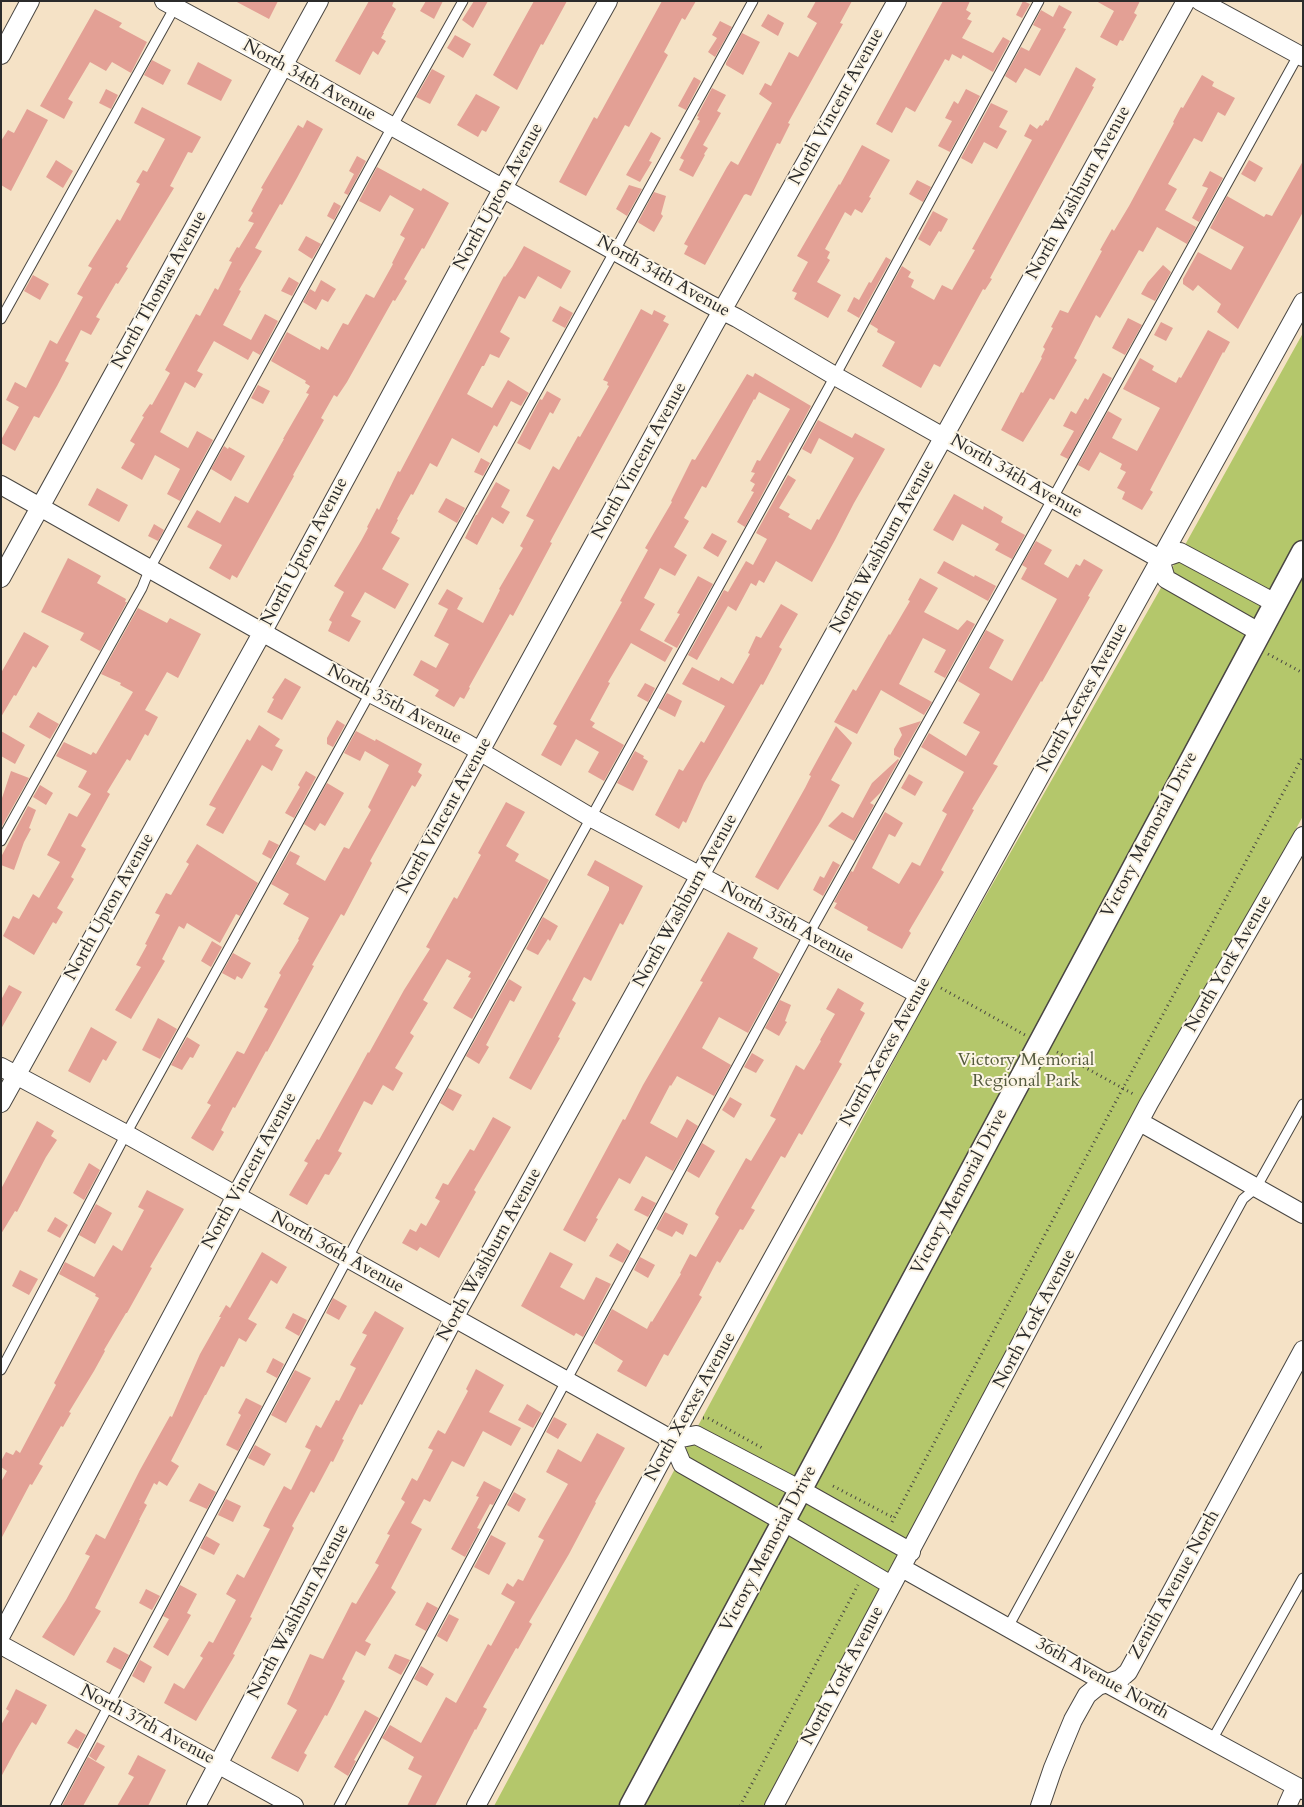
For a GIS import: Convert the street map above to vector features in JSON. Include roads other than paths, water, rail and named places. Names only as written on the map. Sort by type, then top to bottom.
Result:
[{"type":"street","points":[[1,54],[30,1]]},
{"type":"street","name":"North Thomas Avenue","points":[[1,578],[319,1]]},
{"type":"street","name":"North Upton Avenue","points":[[1,1103],[9,1071],[262,632],[503,188],[608,1]]},
{"type":"street","name":"North Vincent Avenue","points":[[1,1635],[236,1196],[480,751],[722,311],[897,1]]},
{"type":"street","name":"North Washburn Avenue","points":[[196,1806],[454,1318],[1186,1]]},
{"type":"street","points":[[1200,1],[1301,53]]},
{"type":"street","name":"North 34th Avenue","points":[[172,3],[737,318],[835,376],[1160,559]]},
{"type":"street","name":"North Xerxes Avenue","points":[[476,1806],[672,1440],[1303,302]]},
{"type":"street","name":"North 35th Avenue","points":[[1,485],[370,694],[480,751],[590,817],[918,994]]},
{"type":"street","points":[[1260,641],[1166,580],[1160,559],[1180,552],[1275,603]]},
{"type":"street","name":"Victory Memorial Drive","points":[[632,1806],[1260,641],[1275,603],[1303,552]]},
{"type":"street","name":"North York Avenue","points":[[774,1806],[1149,1103],[1303,836]]},
{"type":"street","name":"North 36th Avenue","points":[[9,1071],[126,1134],[672,1440]]},
{"type":"street","points":[[1140,1122],[1303,1214]]},
{"type":"street","name":"Zenith Avenue North","points":[[1040,1806],[1073,1720],[1087,1695],[1098,1686],[1120,1679],[1128,1672],[1303,1350]]},
{"type":"street","points":[[891,1585],[682,1464],[672,1440],[696,1435],[801,1490],[910,1552]]},
{"type":"street","name":"36th Avenue North","points":[[902,1568],[1108,1684],[1299,1788]]},
{"type":"street","name":"North 37th Avenue","points":[[1,1646],[294,1806]]},
{"type":"street","points":[[1287,1806],[1299,1788]]},
{"type":"lane","points":[[1,841],[142,588],[150,568],[463,1]]},
{"type":"lane","points":[[1,1370],[126,1134],[753,1]]},
{"type":"lane","points":[[55,1806],[348,1258],[835,376],[1039,1]]},
{"type":"lane","points":[[1,319],[172,3]]},
{"type":"lane","points":[[339,1806],[566,1381],[809,934],[1301,53]]},
{"type":"lane","points":[[1008,1627],[1243,1199],[1256,1188],[1303,1104]]},
{"type":"lane","points":[[1212,1740],[1303,1578]]},
{"type":"park label","name":"Victory Memorial Regional Park","points":[[1026,1071]]}]
